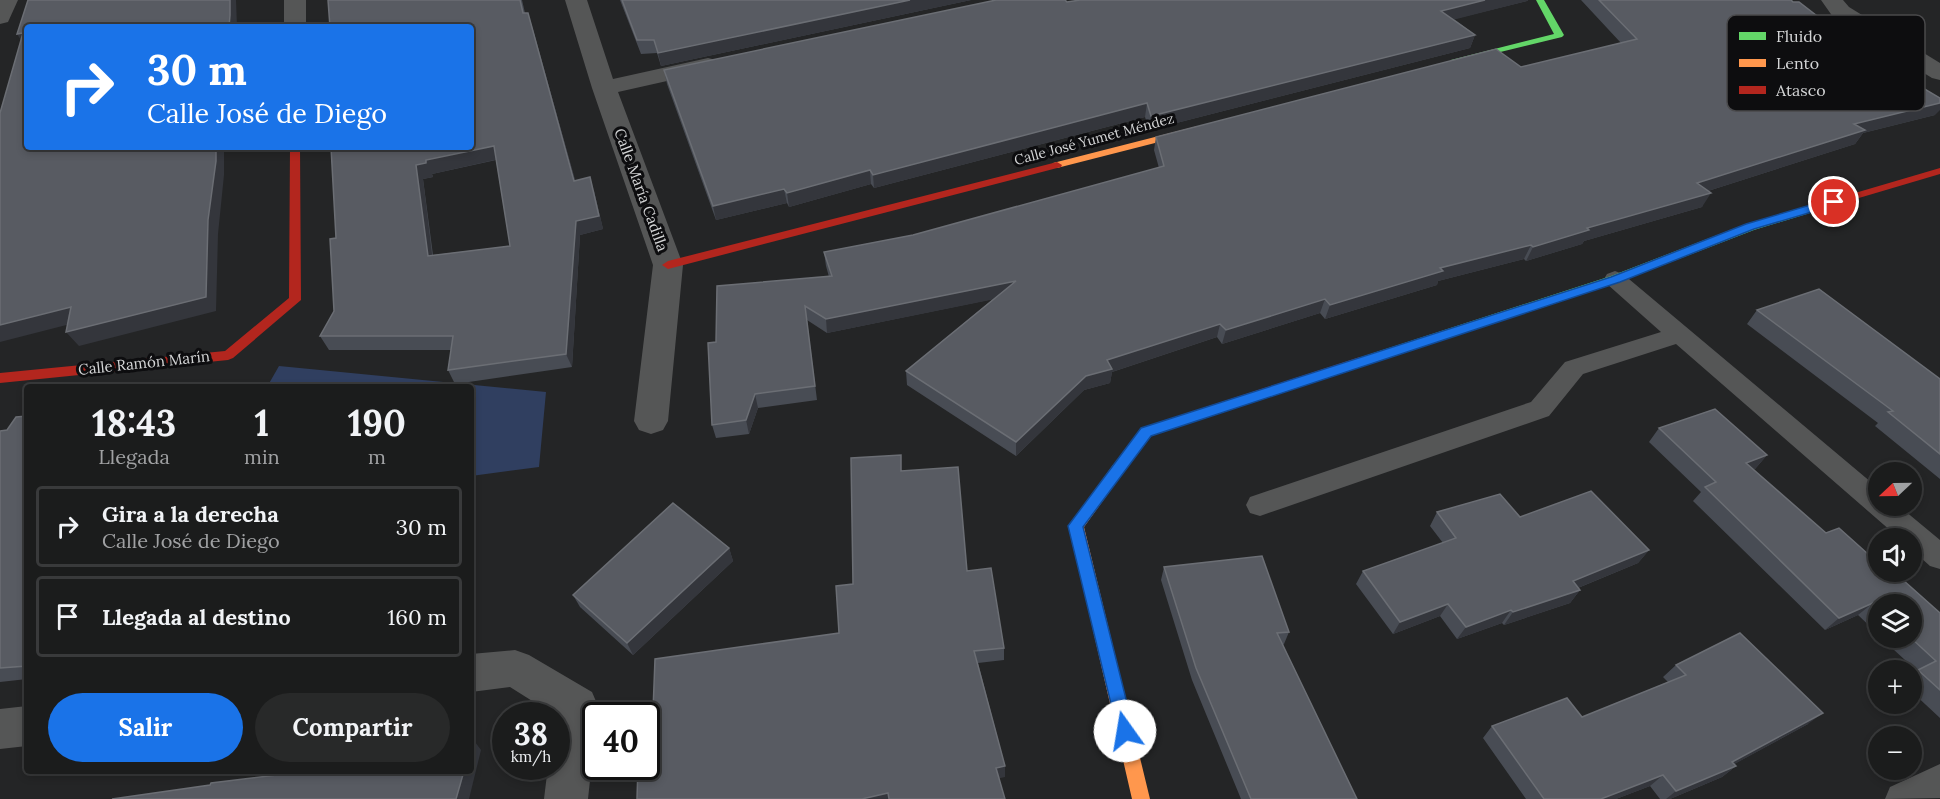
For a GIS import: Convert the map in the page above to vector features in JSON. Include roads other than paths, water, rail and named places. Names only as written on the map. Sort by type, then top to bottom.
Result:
[{"type":"street","points":[[0,17],[7,0]]},
{"type":"street","points":[[295,0],[295,24]]},
{"type":"street","name":"Calle María Cadilla","points":[[576,0],[604,88],[668,265],[651,421]]},
{"type":"street","points":[[1443,65],[1559,35],[1540,0]]},
{"type":"street","points":[[1832,0],[1846,15]]},
{"type":"street","points":[[604,88],[729,61]]},
{"type":"street","points":[[1925,64],[1940,73]]},
{"type":"street","name":"Calle José Yumet Méndez","points":[[668,265],[1212,125]]},
{"type":"street","name":"Calle Ramón Marín","points":[[0,378],[228,355],[295,300],[295,150]]},
{"type":"street","points":[[1141,799],[1076,526],[1146,432],[1615,279],[1750,227],[1940,171]]},
{"type":"street","points":[[474,673],[514,668],[577,706],[566,799]]},
{"type":"street","points":[[0,729],[24,726]]},
{"type":"lane","points":[[1615,279],[1868,496]]},
{"type":"lane","points":[[1260,505],[1539,409],[1574,368],[1681,334]]},
{"type":"lane","points":[[1892,516],[1940,557]]},
{"type":"lane","points":[[1902,799],[1940,780]]}]
